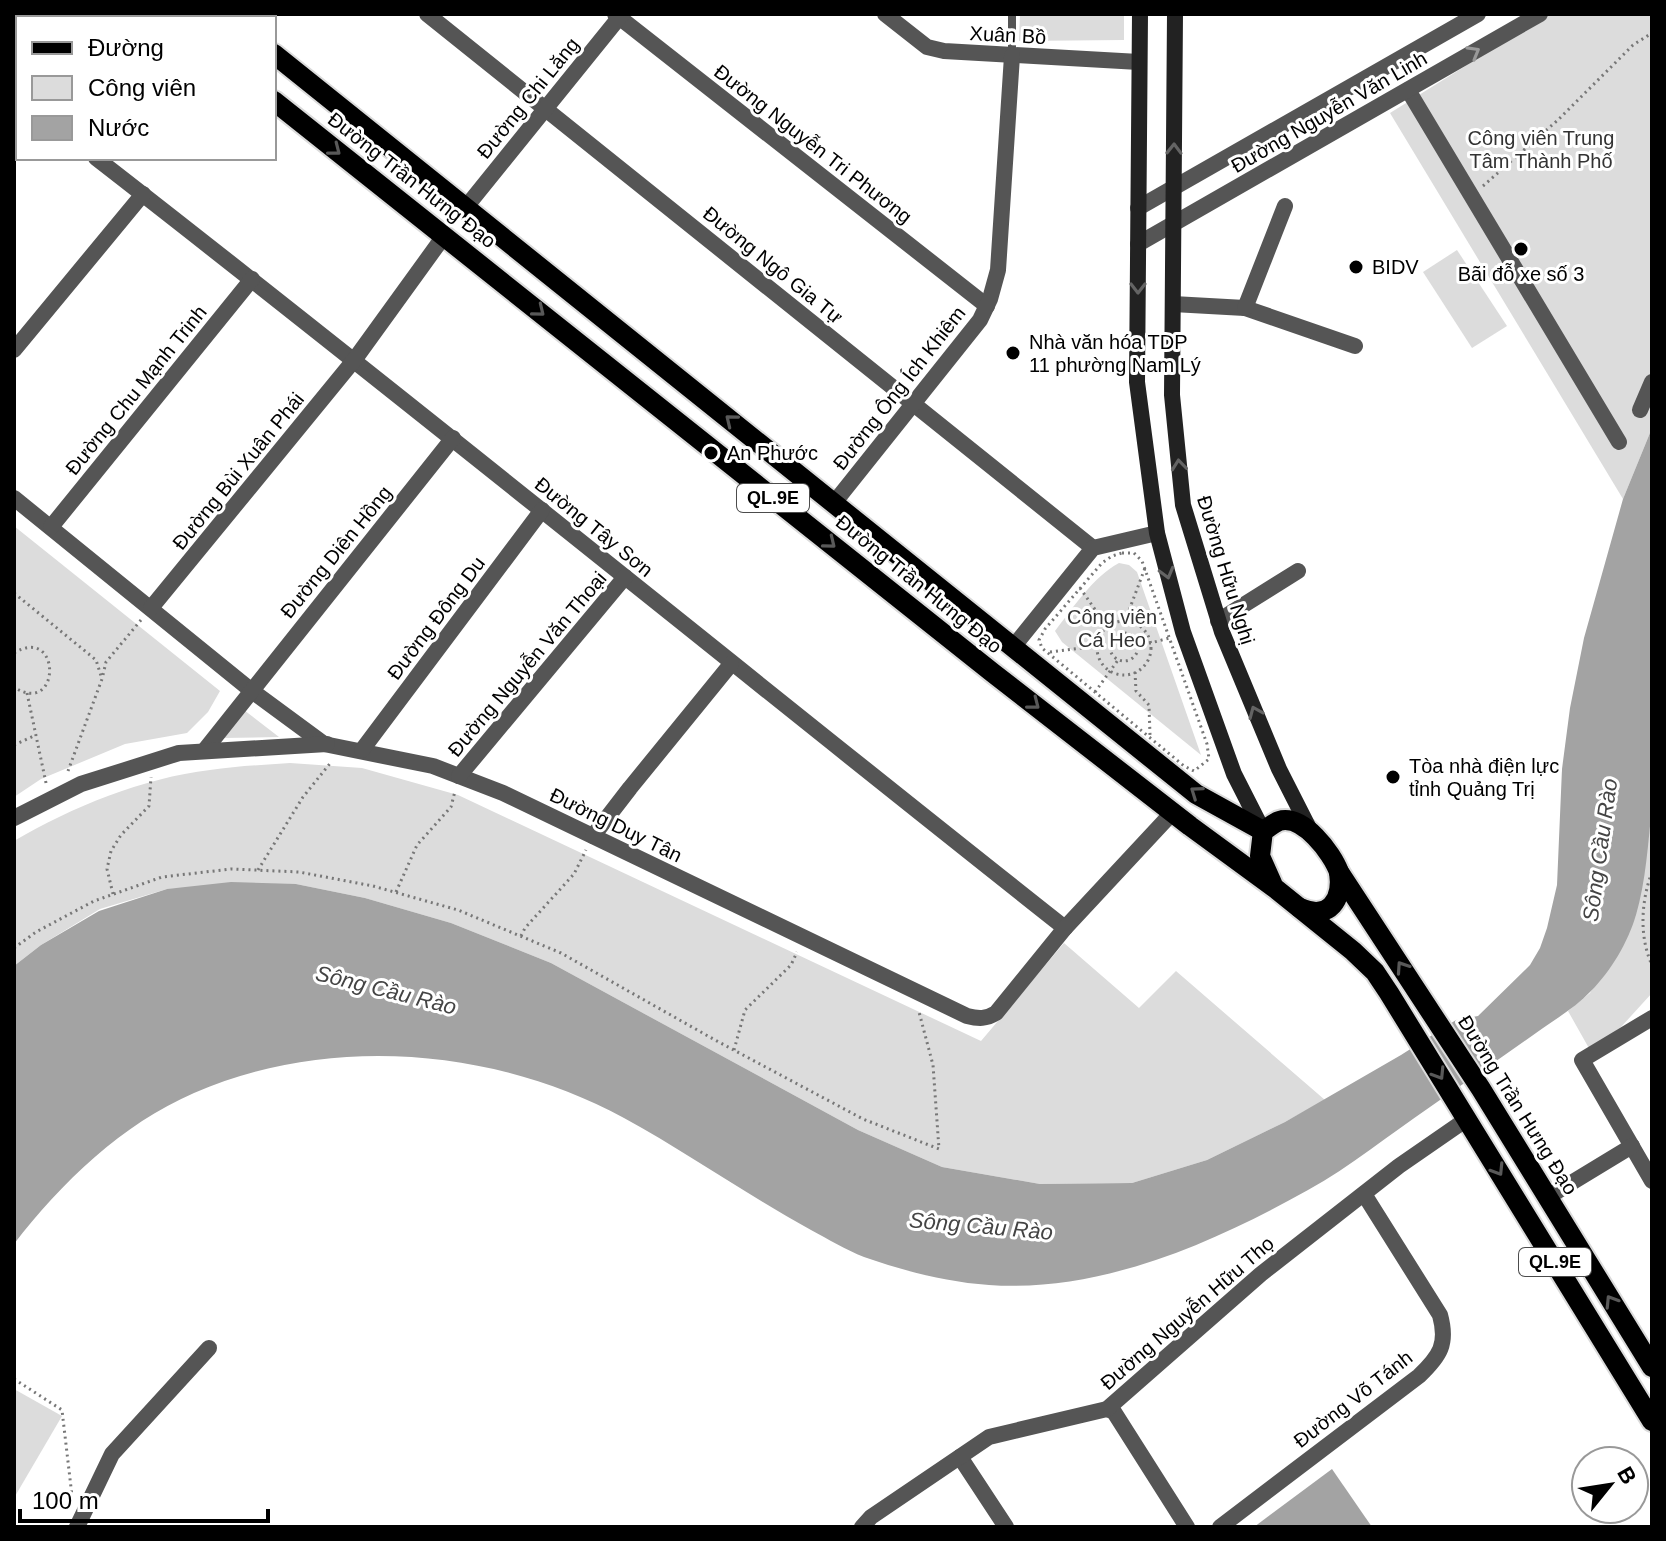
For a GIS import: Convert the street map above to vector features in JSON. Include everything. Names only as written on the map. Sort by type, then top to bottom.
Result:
[{"type":"main road","points":[[1140,14],[1137,382],[1157,533],[1183,632],[1230,764],[1263,831],[1286,821],[1302,826],[1311,834]]},
{"type":"main road","name":"Đường Hữu Nghị","points":[[1175,14],[1172,395],[1183,505],[1218,621],[1279,769],[1311,834]]},
{"type":"main road","name":"Đường Trần Hưng Đạo","points":[[276,56],[1196,794],[1263,831],[1260,856],[1263,868],[1276,889]]},
{"type":"main road","name":"Đường Trần Hưng Đạo","points":[[276,103],[993,673],[1276,889],[1375,972],[1462,1112]]},
{"type":"main road","points":[[444,236],[466,207]]},
{"type":"main road","points":[[993,673],[1014,646]]},
{"type":"main road","name":"Đường Trần Hưng Đạo","points":[[1311,834],[1329,851],[1339,872],[1445,1032],[1652,1367]]},
{"type":"main road","points":[[1297,906],[1310,912],[1320,911],[1335,903],[1340,890],[1339,872]]},
{"type":"main road","name":"QL.9E","points":[[1462,1112],[1652,1421]]},
{"type":"street","name":"Đường Ngô Gia Tự","points":[[427,14],[1093,548]]},
{"type":"street","name":"Xuân Bồ","points":[[885,14],[927,47],[975,55],[1139,62]]},
{"type":"street","name":"Đường Nguyễn Văn Linh","points":[[1138,244],[1540,14]]},
{"type":"street","name":"Đường Chi Lăng","points":[[466,207],[619,15]]},
{"type":"street","name":"Đường Nguyễn Tri Phương","points":[[619,15],[987,306]]},
{"type":"street","name":"Đường Nguyễn Văn Linh","points":[[1138,208],[1472,16]]},
{"type":"street","name":"Đường Ông Ích Khiêm","points":[[834,503],[980,320],[987,306],[998,270],[1012,56]]},
{"type":"street","points":[[1392,63],[1619,442]]},
{"type":"street","name":"Đường Tây Sơn","points":[[99,160],[355,359],[731,664],[1065,928]]},
{"type":"street","points":[[14,350],[143,194]]},
{"type":"street","points":[[1245,308],[1285,206]]},
{"type":"street","name":"Đường Bùi Xuân Phái","points":[[151,608],[355,359],[444,236]]},
{"type":"street","name":"Đường Chu Mạnh Trinh","points":[[51,527],[252,279]]},
{"type":"street","points":[[1173,304],[1245,308],[1355,346]]},
{"type":"street","points":[[1640,410],[1652,382]]},
{"type":"street","name":"Đường Diên Hồng","points":[[204,751],[453,438]]},
{"type":"street","name":"Đường Duy Tân","points":[[14,498],[252,691],[324,744],[433,766],[532,806],[967,1016],[988,1018],[1018,988],[1065,928],[1173,812]]},
{"type":"street","name":"Đường Đông Du","points":[[362,750],[542,510]]},
{"type":"street","points":[[1014,646],[1093,548],[1157,533]]},
{"type":"street","points":[[1218,621],[1298,571]]},
{"type":"street","name":"Đường Nguyễn Văn Thoại","points":[[459,776],[625,577]]},
{"type":"street","points":[[593,836],[731,664]]},
{"type":"street","points":[[14,818],[81,784],[179,753],[337,745]]},
{"type":"street","points":[[1652,1018],[1582,1060],[1652,1181]]},
{"type":"street","name":"Đường Nguyễn Hữu Thọ","points":[[866,1522],[989,1437],[1107,1409],[1261,1274],[1462,1112]]},
{"type":"street","points":[[1548,1197],[1632,1146]]},
{"type":"street","name":"Đường Võ Tánh","points":[[1220,1527],[1419,1376],[1439,1354],[1444,1332],[1440,1315],[1364,1194]]},
{"type":"street","points":[[77,1527],[112,1454],[209,1348]]},
{"type":"street","points":[[1107,1409],[1114,1412],[1187,1527]]},
{"type":"street","points":[[960,1457],[1006,1527]]},
{"type":"lane","points":[[1012,14],[1012,56]]},
{"type":"path","points":[[1471,196],[1559,119],[1633,45],[1652,33]]},
{"type":"path","points":[[1134,553],[1142,561],[1207,744],[1209,759],[1194,771],[1184,766],[1042,648],[1039,640],[1045,629],[1080,588],[1112,556],[1134,553]]},
{"type":"path","points":[[1125,621],[1145,568]]},
{"type":"path","points":[[1080,588],[1115,638]]},
{"type":"path","points":[[14,593],[96,660],[102,679]]},
{"type":"path","points":[[54,798],[106,662],[151,608]]},
{"type":"path","points":[[1125,621],[1142,627],[1151,643],[1148,661],[1135,672],[1127,674],[1110,671],[1100,658],[1098,646],[1108,627],[1125,621]]},
{"type":"path","points":[[1115,638],[1127,634],[1137,643],[1151,643],[1169,638]]},
{"type":"path","points":[[1115,638],[1111,649],[1118,660]]},
{"type":"path","points":[[14,642],[20,650]]},
{"type":"path","points":[[1118,660],[1127,661],[1135,656],[1137,643]]},
{"type":"path","points":[[1047,652],[1098,646]]},
{"type":"path","points":[[14,653],[35,649],[50,664],[47,684],[35,692],[27,693],[14,687]]},
{"type":"path","points":[[1095,692],[1118,660]]},
{"type":"path","points":[[1135,672],[1136,691],[1149,705],[1150,738]]},
{"type":"path","points":[[27,693],[54,798]]},
{"type":"path","points":[[14,745],[36,735]]},
{"type":"path","points":[[258,870],[337,745]]},
{"type":"path","points":[[113,894],[107,869],[111,851],[121,835],[149,806],[152,761]]},
{"type":"path","points":[[396,892],[417,845],[451,807],[459,776]]},
{"type":"path","points":[[520,936],[574,874],[593,836]]},
{"type":"path","points":[[14,948],[36,932],[94,901],[162,877],[231,869],[299,872],[396,892],[458,910],[561,953],[863,1119],[939,1149],[933,1065],[913,990]]},
{"type":"path","points":[[1652,872],[1642,919],[1647,954],[1652,965]]},
{"type":"path","points":[[734,1050],[745,1010],[791,965],[803,938]]},
{"type":"path","points":[[14,1379],[62,1410],[73,1498]]},
{"type":"green space","points":[[1020,14],[1124,14],[1124,40],[1019,41]]},
{"type":"green space","name":"Công viên Trung Tâm Thành Phố","points":[[1549,14],[1652,14],[1652,428],[1623,499],[1390,113]]},
{"type":"green space","points":[[1457,250],[1507,326],[1472,348],[1423,272]]},
{"type":"green space","points":[[14,526],[220,691],[208,712],[187,733],[125,744],[41,779],[14,797]]},
{"type":"green space","name":"Công viên Cá Heo","points":[[1119,563],[1129,565],[1137,572],[1201,755],[1062,642],[1055,631],[1092,585]]},
{"type":"green space","points":[[244,710],[279,737],[223,738]]},
{"type":"green space","points":[[290,763],[362,768],[458,795],[981,1041],[1064,943],[1139,1008],[1176,971],[1325,1100],[1207,1160],[1132,1183],[1040,1184],[942,1167],[858,1130],[551,963],[451,923],[365,898],[296,884],[167,889],[100,909],[41,945],[14,966],[14,841],[84,806],[134,787],[185,774]]},
{"type":"green space","points":[[1652,807],[1652,993],[1621,1027],[1590,1050],[1568,1011],[1590,993],[1635,918]]},
{"type":"green space","points":[[14,1389],[62,1416],[14,1498]]},
{"type":"water","name":"Sông Cầu Rào","points":[[1652,428],[1652,807],[1642,889],[1624,946],[1598,983],[1571,1008],[1339,1171],[1272,1210],[1195,1245],[1114,1272],[1031,1285],[957,1281],[894,1267],[851,1251],[787,1217],[648,1131],[574,1094],[522,1076],[467,1064],[412,1057],[356,1057],[300,1062],[246,1074],[168,1106],[142,1121],[95,1157],[52,1199],[14,1244],[14,966],[41,945],[99,911],[167,889],[231,882],[296,884],[365,898],[451,923],[551,963],[858,1130],[942,1167],[1040,1184],[1132,1183],[1207,1160],[1285,1122],[1456,1020],[1478,1016],[1530,965],[1540,948],[1557,885],[1562,769],[1584,638],[1623,499]]},
{"type":"water","points":[[1332,1469],[1372,1527],[1254,1527]]},
{"type":"place","name":"Bãi đỗ xe số 3","points":[[1521,249]]},
{"type":"place","name":"BIDV","points":[[1356,267]]},
{"type":"place","name":"Nhà văn hóa TDP 11 phường Nam Lý","points":[[1013,353]]},
{"type":"place","name":"An Phước","points":[[711,453]]},
{"type":"place","name":"Tòa nhà điện lực tỉnh Quảng Trị","points":[[1393,777]]}]
